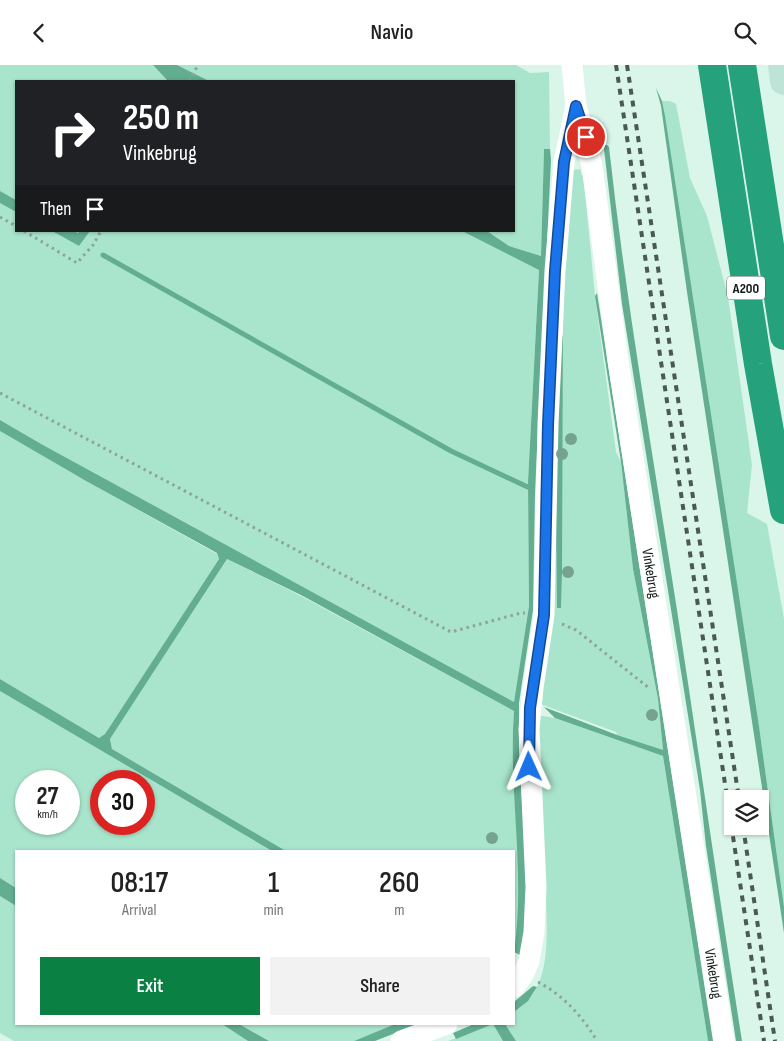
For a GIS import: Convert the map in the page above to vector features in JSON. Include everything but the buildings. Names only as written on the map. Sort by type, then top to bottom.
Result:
[{"type":"highway","name":"A200","points":[[712,65],[758,364],[784,509]]},
{"type":"highway","name":"A200","points":[[742,65],[784,336]]},
{"type":"main road","points":[[782,65],[784,81]]},
{"type":"street","name":"Vinkebrug","points":[[572,65],[576,106],[592,166],[618,361],[724,1041]]},
{"type":"street","name":"Vinkebrug","points":[[518,981],[531,951],[535,921],[536,887],[529,729],[544,615],[548,425],[553,305],[564,162],[576,106]]},
{"type":"street","points":[[401,1041],[444,1025]]},
{"type":"path","points":[[190,80],[197,66]]},
{"type":"path","points":[[0,217],[15,225]]},
{"type":"path","points":[[26,232],[77,263],[93,245],[100,232]]},
{"type":"path","points":[[0,393],[451,632],[521,613]]},
{"type":"path","points":[[576,630],[653,691]]},
{"type":"path","points":[[518,981],[550,988],[570,1005],[588,1026],[597,1041]]},
{"type":"shaded area","points":[[0,65],[153,65],[168,80],[15,80],[15,199],[0,191]]},
{"type":"shaded area","points":[[153,65],[177,65],[207,80],[181,80],[167,80]]},
{"type":"shaded area","points":[[177,65],[516,65],[530,73],[549,72],[550,149],[544,149],[541,256],[509,246],[488,232],[515,232],[515,80],[207,80]]},
{"type":"shaded area","points":[[656,88],[662,101],[665,116],[768,790],[762,790],[687,292],[661,106]]},
{"type":"shaded area","points":[[662,101],[670,101],[676,104],[690,178],[707,216],[728,297],[752,465],[747,513],[767,524],[784,619],[784,907],[758,719]]},
{"type":"shaded area","points":[[605,145],[609,147],[649,437],[742,1041],[736,1041],[706,846],[700,790],[622,304]]},
{"type":"shaded area","points":[[544,149],[550,149],[535,493],[533,610],[519,703],[519,752],[527,882],[525,927],[520,955],[515,952],[518,862],[513,771],[514,711],[301,595],[227,559],[110,739],[112,749],[148,770],[134,770],[0,691],[0,679],[99,738],[105,734],[219,559],[217,553],[0,431],[0,420],[514,702],[529,606],[528,482],[539,270],[464,232],[488,232],[509,246],[541,256]]},
{"type":"shaded area","points":[[580,169],[584,181],[595,296],[616,452],[621,462],[633,569],[658,699],[663,751],[617,735],[616,732],[535,702],[558,350],[556,528],[557,608],[561,608],[562,298],[572,170]]},
{"type":"shaded area","points":[[0,191],[15,199],[15,211],[0,203]]},
{"type":"shaded area","points":[[0,203],[15,211],[15,232],[54,232],[79,246],[89,232],[464,232],[539,269],[528,482],[529,606],[514,702],[43,445],[0,420]]},
{"type":"shaded area","points":[[54,232],[89,232],[79,246]]},
{"type":"shaded area","points":[[597,293],[713,1041],[708,1041],[663,756],[555,718],[544,707],[617,735],[663,750],[658,699],[633,569],[621,462],[595,296]]},
{"type":"shaded area","points":[[563,334],[562,571],[561,608],[557,608],[558,350]]},
{"type":"shaded area","points":[[0,431],[217,554],[219,559],[105,734],[99,738],[0,679]]},
{"type":"shaded area","points":[[227,559],[301,596],[514,711],[513,771],[519,872],[518,923],[515,948],[515,850],[284,850],[155,774],[155,770],[148,770],[112,749],[110,739]]},
{"type":"shaded area","points":[[0,691],[134,770],[90,770],[90,835],[155,835],[155,782],[270,850],[15,850],[15,887],[0,878]]},
{"type":"shaded area","points":[[537,715],[555,718],[663,756],[708,1041],[516,1041],[506,1025],[515,1025],[515,1011],[535,991],[542,974],[545,959],[547,925]]},
{"type":"shaded area","points":[[155,774],[284,850],[270,850],[155,782]]},
{"type":"shaded area","points":[[769,799],[784,907],[784,933],[769,834]]},
{"type":"shaded area","points":[[0,878],[15,887],[15,905],[0,896]]},
{"type":"shaded area","points":[[0,896],[15,905],[15,1025],[224,1025],[248,1041],[14,1041],[0,1033]]},
{"type":"shaded area","points":[[533,986],[537,987],[528,1001],[515,1011],[515,1001]]},
{"type":"shaded area","points":[[224,1025],[241,1025],[269,1041],[248,1041]]},
{"type":"shaded area","points":[[241,1025],[393,1025],[354,1041],[269,1041]]},
{"type":"shaded area","points":[[393,1025],[415,1025],[375,1041],[354,1041]]},
{"type":"shaded area","points":[[472,1025],[491,1025],[456,1039],[453,1033]]},
{"type":"shaded area","points":[[494,1025],[503,1041],[448,1041]]},
{"type":"shaded area","points":[[494,1025],[506,1025],[516,1041],[503,1041]]},
{"type":"waterway","points":[[103,255],[451,451],[532,489]]},
{"type":"railway","points":[[616,65],[764,1041]]},
{"type":"railway","points":[[627,65],[738,790]]},
{"type":"railway","points":[[744,835],[775,1041]]},
{"type":"route","points":[[529,767],[530,708],[544,615],[548,425],[555,271],[564,162],[576,106],[586,137]]}]
